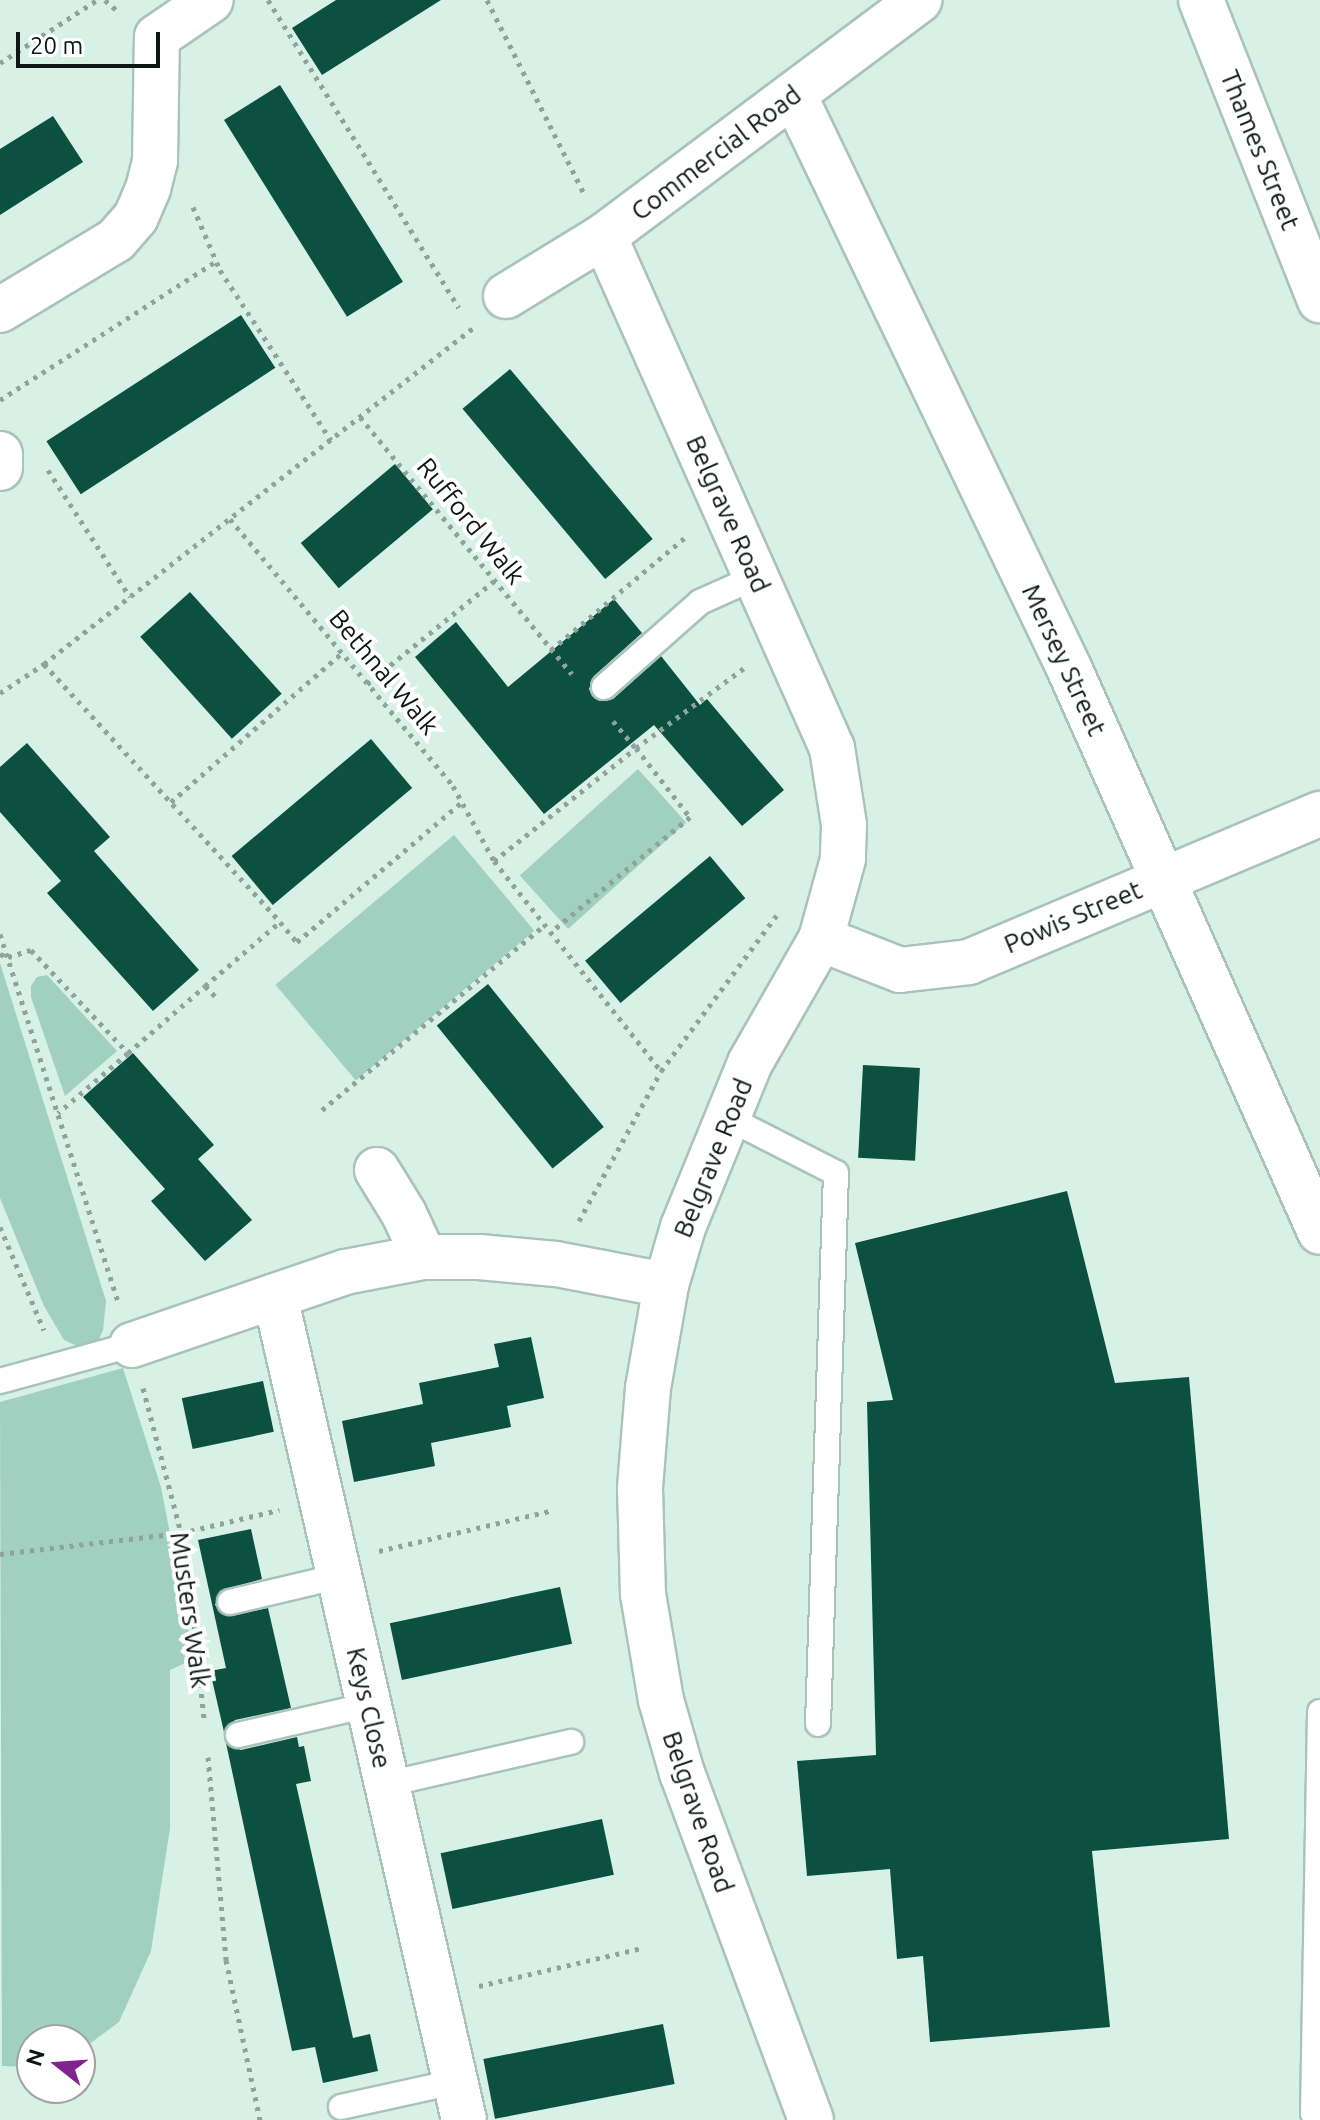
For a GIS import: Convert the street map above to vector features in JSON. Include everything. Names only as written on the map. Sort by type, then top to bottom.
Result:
[{"type":"street","name":"Commercial Road","points":[[506,296],[604,236],[920,0]]},
{"type":"street","name":"Thames Street","points":[[1201,0],[1305,217],[1320,300]]},
{"type":"street","points":[[0,310],[116,240],[136,217],[155,161],[157,37],[197,4]]},
{"type":"street","name":"Mersey Street","points":[[794,95],[1069,668],[1320,1232]]},
{"type":"street","name":"Belgrave Road","points":[[604,236],[832,748],[844,825],[843,859],[821,939],[750,1063],[683,1227],[666,1285],[648,1388],[640,1488],[643,1594],[661,1700],[682,1773],[811,2120]]},
{"type":"street","points":[[0,454],[0,468]]},
{"type":"street","name":"Powis Street","points":[[821,939],[900,970],[969,962],[1320,814]]},
{"type":"street","points":[[377,1170],[404,1214],[424,1257]]},
{"type":"street","points":[[132,1345],[345,1272],[424,1257],[479,1257],[556,1264],[666,1285]]},
{"type":"street","name":"Keys Close","points":[[275,1296],[459,2101]]},
{"type":"lane","points":[[604,687],[700,602],[756,577]]},
{"type":"lane","points":[[726,1117],[836,1173],[818,1724]]},
{"type":"lane","points":[[0,1381],[132,1345]]},
{"type":"lane","points":[[230,1602],[338,1568]]},
{"type":"lane","points":[[238,1735],[369,1705]]},
{"type":"lane","points":[[1320,1712],[1313,2113],[1320,2106]]},
{"type":"lane","points":[[387,1784],[571,1742]]},
{"type":"lane","points":[[341,2107],[459,2101]]},
{"type":"path","points":[[0,63],[97,0]]},
{"type":"path","points":[[0,693],[44,664],[472,329],[268,0]]},
{"type":"path","points":[[487,0],[604,236]]},
{"type":"path","points":[[192,204],[215,262],[331,440]]},
{"type":"path","points":[[11,412],[1,400],[215,262]]},
{"type":"path","name":"Rufford Walk","points":[[360,417],[551,650],[724,505]]},
{"type":"path","points":[[45,465],[130,597]]},
{"type":"path","name":"Bethnal Walk","points":[[230,519],[453,786],[494,861],[661,1071]]},
{"type":"path","points":[[367,684],[494,581]]},
{"type":"path","points":[[494,861],[636,748],[784,639]]},
{"type":"path","points":[[171,802],[342,653]]},
{"type":"path","points":[[44,664],[297,942],[461,803]]},
{"type":"path","points":[[551,932],[690,817],[636,748]]},
{"type":"path","points":[[556,1264],[661,1071],[780,911]]},
{"type":"path","points":[[58,1113],[280,922]]},
{"type":"path","points":[[322,1110],[545,925]]},
{"type":"path","name":"Musters Walk","points":[[0,934],[132,1345],[181,1533],[205,1722]]},
{"type":"path","points":[[0,954],[8,957],[31,950],[128,1053]]},
{"type":"path","points":[[205,986],[218,999]]},
{"type":"path","points":[[0,1227],[58,1364]]},
{"type":"path","points":[[0,1554],[181,1533],[322,1500]]},
{"type":"path","points":[[338,1568],[550,1511]]},
{"type":"path","points":[[207,1751],[226,1960],[260,2120]]},
{"type":"path","points":[[436,1997],[642,1948]]},
{"type":"green space","points":[[638,769],[686,823],[568,929],[520,875]]},
{"type":"green space","points":[[454,835],[534,931],[356,1081],[276,985]]},
{"type":"green space","points":[[0,963],[106,1301],[103,1330],[98,1342],[84,1349],[64,1340],[44,1306],[0,1198]]},
{"type":"green space","points":[[47,975],[117,1051],[65,1096],[31,997],[31,986],[37,977]]},
{"type":"green space","points":[[123,1368],[161,1487],[194,1659],[170,1670],[170,1828],[151,1951],[119,2022],[96,2039],[96,2024],[16,2024],[16,2066],[2,2066],[0,1402]]},
{"type":"building","points":[[336,0],[441,0],[322,75],[292,28]]},
{"type":"building","points":[[280,85],[403,282],[347,317],[224,120]]},
{"type":"building","points":[[53,116],[83,162],[0,215],[0,149]]},
{"type":"building","points":[[241,315],[275,368],[81,494],[46,441]]},
{"type":"building","points":[[510,369],[653,539],[605,579],[463,409]]},
{"type":"building","points":[[395,464],[433,509],[339,588],[301,543]]},
{"type":"building","points":[[190,592],[282,694],[232,739],[140,637]]},
{"type":"building","points":[[614,599],[642,633],[594,676],[589,689],[592,696],[600,701],[613,699],[661,656],[700,705],[707,699],[784,790],[742,826],[654,725],[544,814],[415,657],[456,622],[508,687]]},
{"type":"building","points":[[371,739],[412,788],[273,905],[232,856]]},
{"type":"building","points":[[27,743],[110,837],[94,851],[199,970],[153,1011],[47,893],[61,881],[0,812],[0,767]]},
{"type":"building","points":[[710,856],[745,898],[620,1003],[585,961]]},
{"type":"building","points":[[488,984],[604,1127],[553,1169],[437,1026]]},
{"type":"building","points":[[133,1053],[214,1145],[198,1159],[252,1220],[205,1261],[151,1201],[165,1189],[83,1097]]},
{"type":"building","points":[[863,1065],[920,1068],[915,1161],[858,1158]]},
{"type":"building","points":[[1067,1191],[1115,1383],[1189,1377],[1229,1839],[1092,1851],[1110,2027],[930,2042],[923,1956],[897,1959],[890,1869],[807,1876],[797,1761],[876,1755],[867,1402],[893,1400],[855,1243]]},
{"type":"building","points":[[531,1337],[544,1398],[507,1406],[511,1427],[431,1443],[435,1466],[354,1482],[342,1421],[423,1404],[419,1383],[499,1367],[494,1344]]},
{"type":"building","points":[[263,1381],[274,1432],[193,1449],[182,1398]]},
{"type":"building","points":[[251,1529],[262,1579],[220,1591],[215,1605],[226,1616],[268,1608],[291,1708],[235,1720],[224,1732],[210,1671],[226,1668],[198,1540]]},
{"type":"building","points":[[560,1587],[572,1644],[402,1680],[390,1623]]},
{"type":"building","points":[[297,1737],[299,1747],[304,1746],[311,1781],[296,1784],[353,2038],[370,2034],[378,2071],[323,2083],[315,2047],[292,2051],[226,1743],[241,1750]]},
{"type":"building","points":[[602,1819],[614,1875],[452,1909],[441,1853]]},
{"type":"building","points":[[663,2024],[675,2084],[495,2119],[483,2059]]}]
